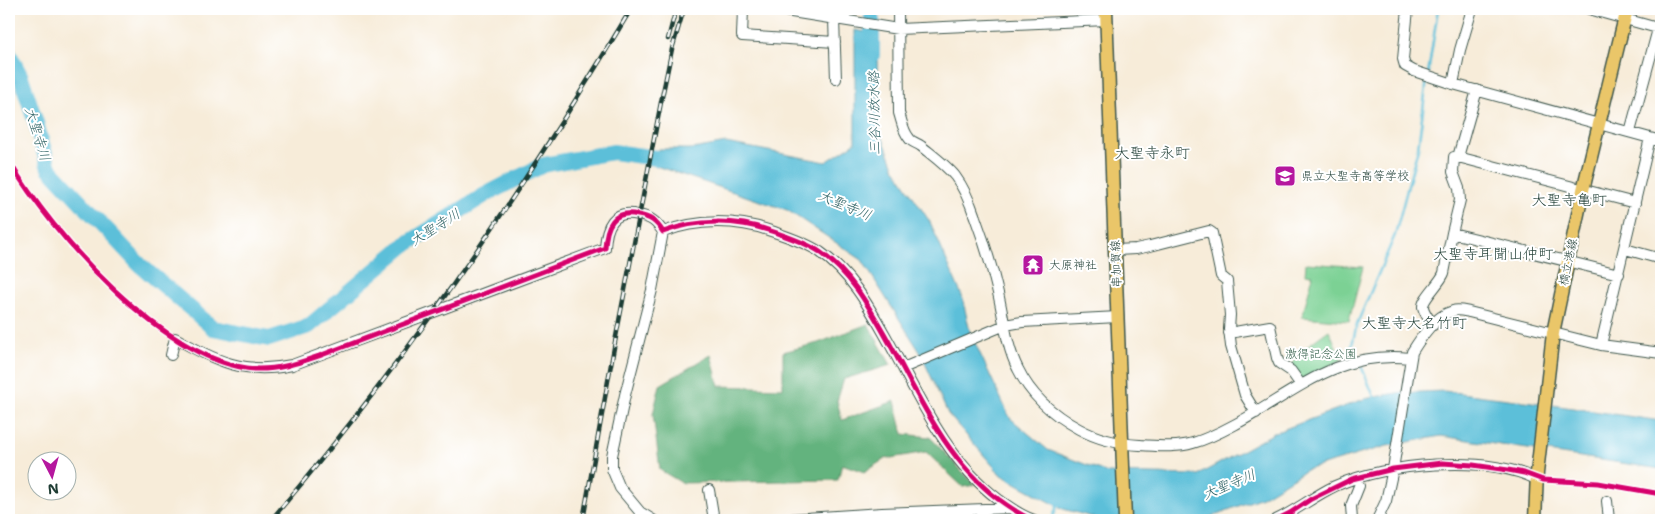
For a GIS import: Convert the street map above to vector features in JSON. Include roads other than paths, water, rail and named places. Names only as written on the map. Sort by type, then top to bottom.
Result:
[{"type":"main road","name":"串加賀線","points":[[1107,14],[1125,520]]},
{"type":"main road","name":"橋立港線","points":[[1535,520],[1537,476],[1553,333],[1583,190],[1626,14]]},
{"type":"street","points":[[743,9],[742,36],[834,42]]},
{"type":"street","points":[[773,9],[895,29],[1107,14]]},
{"type":"street","points":[[836,79],[834,42],[841,20],[842,9]]},
{"type":"street","points":[[898,9],[895,29],[899,113],[904,129],[909,139],[921,146],[954,176],[966,193],[983,238],[1001,326],[1010,351],[1030,389],[1050,411],[1066,423],[1090,435],[1123,447],[1168,446],[1192,443],[1212,436],[1256,413],[1333,368],[1385,357],[1410,358]]},
{"type":"street","points":[[1408,9],[1404,66],[1450,83],[1661,141]]},
{"type":"street","points":[[1450,83],[1472,9]]},
{"type":"street","points":[[1588,9],[1626,14],[1660,25],[1630,132]]},
{"type":"street","points":[[1433,325],[1423,308],[1424,303],[1442,280],[1460,200],[1453,165],[1454,158],[1458,157],[1477,90]]},
{"type":"street","points":[[1601,345],[1650,138]]},
{"type":"street","points":[[1458,157],[1635,203]]},
{"type":"street","points":[[171,355],[175,338],[205,354],[232,365],[257,369],[292,365],[605,248],[607,232],[619,214],[628,213],[645,216],[653,219],[663,232],[652,290],[624,395],[612,456],[612,469],[620,488],[640,512],[653,520]]},
{"type":"street","points":[[663,232],[698,224],[725,222],[757,226],[803,242],[819,252],[840,269],[866,300],[938,434],[968,471],[987,490],[1030,520]]},
{"type":"street","points":[[1116,250],[1136,249],[1209,231],[1212,233],[1221,276],[1227,281],[1230,315],[1229,333],[1235,360],[1245,395],[1256,413]]},
{"type":"street","points":[[1452,233],[1619,274]]},
{"type":"street","points":[[1625,249],[1661,259]]},
{"type":"street","points":[[1377,520],[1386,501],[1394,464],[1410,358],[1420,340],[1440,317],[1455,310],[1469,312],[1601,345],[1661,353]]},
{"type":"street","points":[[903,368],[1001,326],[1022,322],[1118,317]]},
{"type":"street","points":[[1229,333],[1270,326],[1279,363],[1291,371],[1301,386]]},
{"type":"street","points":[[1276,520],[1342,483],[1394,464],[1442,463],[1473,465],[1537,476]]},
{"type":"street","points":[[1342,483],[1358,490],[1351,506],[1352,520]]},
{"type":"street","points":[[709,490],[714,520]]},
{"type":"street","points":[[1607,501],[1609,520]]},
{"type":"street","points":[[775,520],[1011,508]]},
{"type":"water","points":[[855,30],[877,34],[878,126],[895,169],[930,222],[962,296],[970,332],[1010,418],[1048,450],[1108,473],[1198,475],[1274,433],[1364,399],[1397,393],[1444,391],[1661,421],[1661,469],[1441,436],[1387,446],[1306,470],[1262,497],[1202,520],[1103,520],[1063,509],[1001,475],[948,414],[920,352],[862,260],[787,210],[656,166],[659,149],[693,149],[726,143],[826,162],[855,143]]},
{"type":"waterway","name":"三谷川放水路","points":[[872,9],[872,55]]},
{"type":"waterway","points":[[1428,74],[1438,9]]},
{"type":"waterway","name":"大聖寺川","points":[[9,54],[21,77],[49,168],[140,265],[213,328],[269,339],[309,326],[405,245],[485,195],[543,165],[613,152],[678,161]]},
{"type":"waterway","points":[[1355,353],[1352,345],[1357,324],[1395,235],[1418,148],[1427,79]]},
{"type":"waterway","points":[[1362,368],[1375,399]]},
{"type":"waterway","points":[[1053,517],[1058,504]]},
{"type":"railway","points":[[271,520],[370,398],[462,272],[549,142],[631,9]]},
{"type":"railway","points":[[668,39],[676,9]]},
{"type":"railway","points":[[583,520],[662,97],[672,49],[684,9]]},
{"type":"place","name":"県立大聖寺高等学校","points":[[1285,176]]},
{"type":"place","name":"大原神社","points":[[1033,265]]},
{"type":"district","name":"大聖寺永町","points":[[1152,153]]},
{"type":"district","name":"大聖寺亀町","points":[[1569,200]]},
{"type":"district","name":"大聖寺耳聞山仲町","points":[[1493,254]]},
{"type":"district","name":"大聖寺大名竹町","points":[[1414,323]]},
{"type":"park label","name":"激得記念公園","points":[[1321,354]]}]
